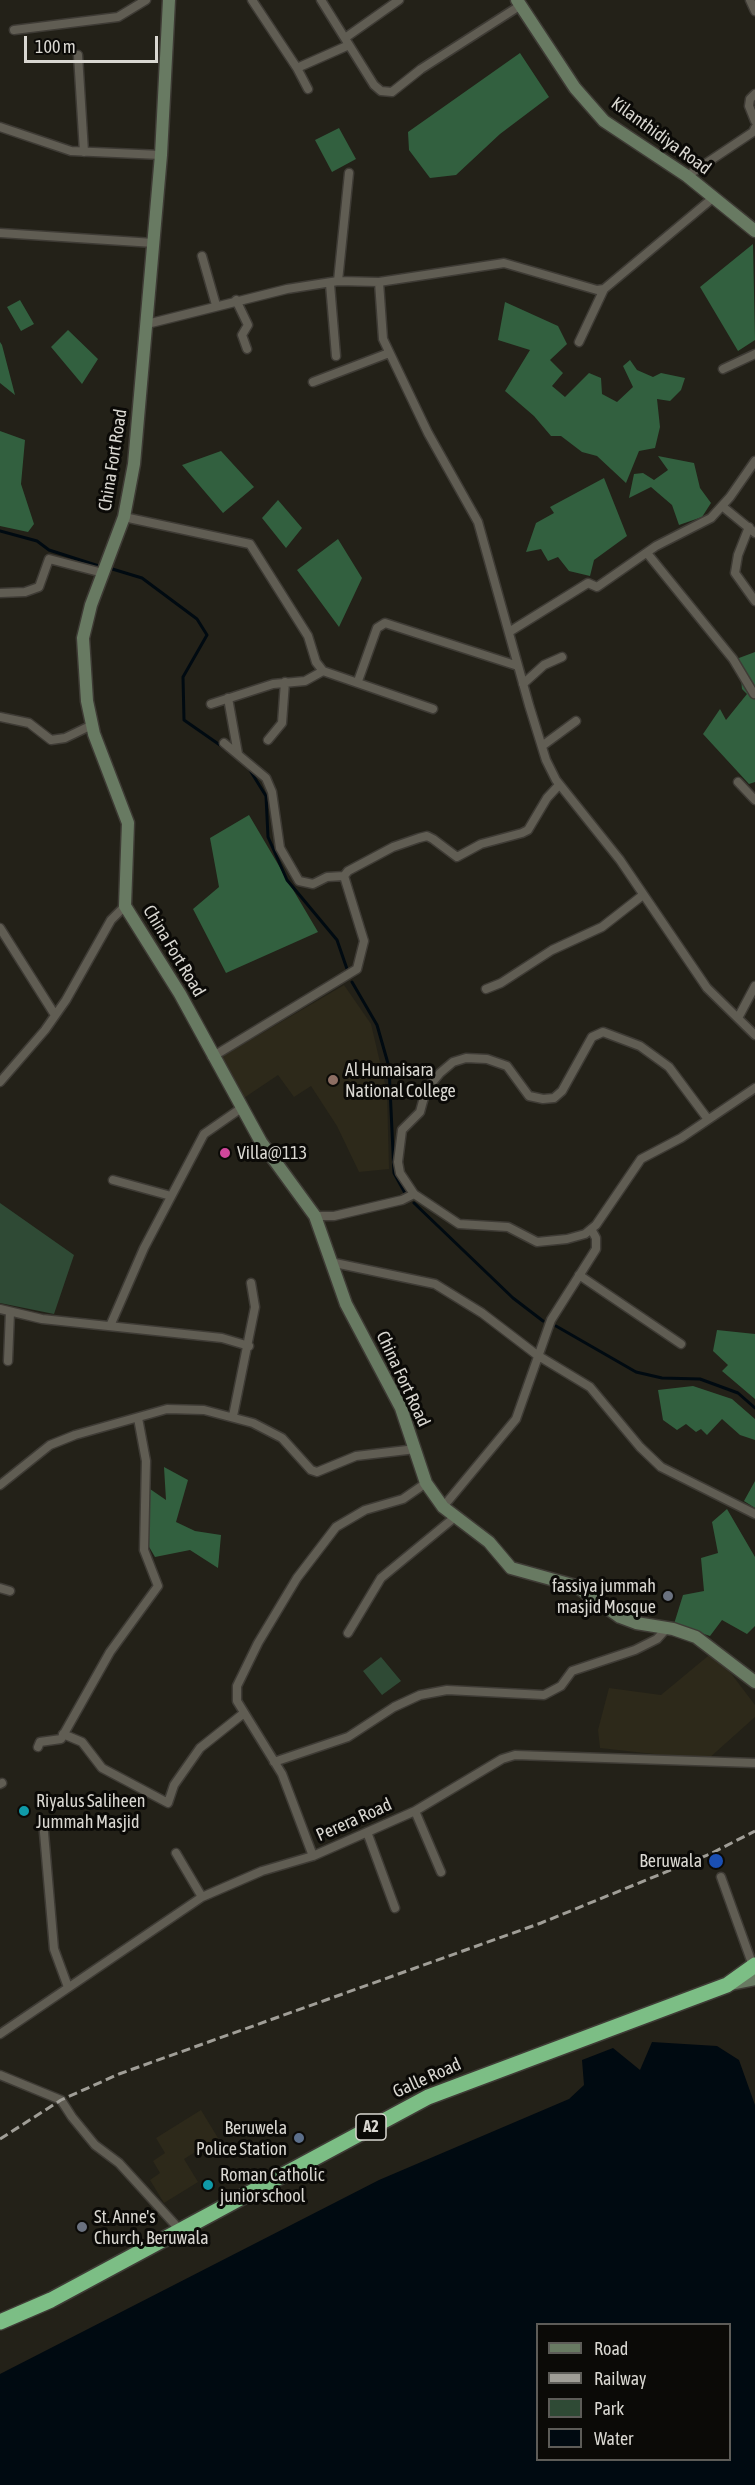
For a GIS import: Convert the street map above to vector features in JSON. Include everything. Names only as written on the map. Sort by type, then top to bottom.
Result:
[{"type":"highway","name":"Galle Road","points":[[0,2322],[51,2300],[428,2097],[727,1985],[754,1970]]},
{"type":"street","points":[[14,30],[118,17],[146,0]]},
{"type":"street","name":"China Fort Road","points":[[169,0],[161,155],[134,464],[124,517],[90,605],[83,638],[92,725],[128,823],[125,906],[180,994],[240,1109],[261,1143],[315,1216],[346,1304],[401,1408],[426,1483],[443,1507],[489,1542],[510,1568],[576,1586],[620,1617],[696,1637],[755,1682]]},
{"type":"street","points":[[252,0],[297,68],[308,90]]},
{"type":"street","points":[[321,0],[374,85],[381,91],[392,92],[421,69],[519,2]]},
{"type":"street","points":[[297,68],[347,42],[399,0]]},
{"type":"street","points":[[750,0],[755,11]]},
{"type":"street","name":"Kilanthidiya Road","points":[[519,2],[575,88],[604,121],[687,176],[755,231]]},
{"type":"street","points":[[78,55],[84,152]]},
{"type":"street","points":[[755,94],[750,99],[749,106],[755,121]]},
{"type":"street","points":[[0,127],[41,143],[84,152],[161,155]]},
{"type":"street","points":[[687,176],[753,132],[755,128]]},
{"type":"street","points":[[336,356],[334,283],[349,173]]},
{"type":"street","points":[[579,342],[604,289],[714,197]]},
{"type":"street","points":[[0,234],[154,243]]},
{"type":"street","points":[[202,256],[216,305]]},
{"type":"street","points":[[147,324],[236,300],[334,283],[379,282],[504,263],[597,290],[604,289]]},
{"type":"street","points":[[379,282],[384,339],[389,353],[428,433],[478,522],[542,747],[559,785],[620,860],[707,988],[755,1035]]},
{"type":"street","points":[[236,300],[248,326],[242,335],[247,349]]},
{"type":"street","points":[[313,382],[389,353]]},
{"type":"street","points":[[723,369],[755,354]]},
{"type":"street","points":[[509,632],[588,583],[597,587],[647,553],[711,518],[755,461]]},
{"type":"street","points":[[722,506],[752,530],[738,555],[735,573],[755,601]]},
{"type":"street","points":[[124,517],[250,544],[308,636],[316,662],[323,671],[358,681],[433,709]]},
{"type":"street","points":[[647,553],[733,659],[754,694]]},
{"type":"street","points":[[0,593],[25,592],[39,587],[49,559],[105,567]]},
{"type":"street","points":[[358,681],[377,627],[385,623],[518,666]]},
{"type":"street","points":[[524,684],[544,665],[562,657]]},
{"type":"street","points":[[211,705],[273,684],[305,681],[323,671]]},
{"type":"street","points":[[268,740],[282,723],[285,682]]},
{"type":"street","points":[[228,698],[238,753]]},
{"type":"street","points":[[0,717],[29,723],[51,740],[65,738],[92,725]]},
{"type":"street","points":[[542,747],[576,721]]},
{"type":"street","points":[[224,743],[266,778],[270,786],[280,848],[299,881],[313,884],[327,877],[344,876],[348,871],[393,847],[427,836],[457,857],[481,844],[522,833],[528,830],[547,798],[559,785]]},
{"type":"street","points":[[738,782],[755,800]]},
{"type":"street","points":[[212,1057],[357,969],[364,941],[344,876]]},
{"type":"street","points":[[486,988],[501,983],[552,950],[602,927],[643,895]]},
{"type":"street","points":[[0,1082],[23,1057],[55,1015],[111,920],[125,906]]},
{"type":"street","points":[[0,928],[55,1015]]},
{"type":"street","points":[[738,1018],[755,986]]},
{"type":"street","points":[[707,1118],[669,1067],[640,1046],[603,1032],[592,1037],[562,1091],[554,1098],[543,1099],[529,1096],[507,1066],[487,1059],[466,1058],[453,1062],[426,1090],[420,1112],[402,1130],[398,1162],[400,1173],[414,1194],[459,1224],[508,1227],[537,1242],[567,1239],[585,1234],[591,1229],[641,1158],[681,1138],[707,1118],[755,1088]]},
{"type":"street","points":[[110,1326],[144,1248],[204,1134],[240,1109]]},
{"type":"street","points":[[113,1180],[171,1196]]},
{"type":"street","points":[[315,1216],[334,1216],[402,1200],[414,1194]]},
{"type":"street","points":[[443,1507],[516,1419],[551,1320],[596,1249],[596,1238],[591,1229]]},
{"type":"street","points":[[330,1262],[435,1284],[482,1313],[537,1355],[590,1387],[640,1448],[662,1467],[755,1514]]},
{"type":"street","points":[[579,1275],[681,1344]]},
{"type":"street","points":[[233,1416],[249,1346],[255,1307],[251,1283]]},
{"type":"street","points":[[0,1309],[42,1319],[211,1336],[249,1346]]},
{"type":"street","points":[[8,1361],[10,1312]]},
{"type":"street","points":[[0,1485],[50,1445],[75,1435],[167,1409],[204,1410],[233,1416],[274,1432],[293,1448],[311,1470],[317,1472],[356,1456],[416,1449]]},
{"type":"street","points":[[38,1747],[40,1742],[61,1739],[110,1652],[158,1586],[144,1550],[146,1461],[138,1418]]},
{"type":"street","points":[[313,1856],[285,1782],[237,1701],[237,1686],[267,1627],[309,1561],[336,1527],[385,1502],[403,1499],[426,1483]]},
{"type":"street","points":[[348,1633],[381,1578],[455,1517]]},
{"type":"street","points":[[0,1588],[10,1591]]},
{"type":"street","points":[[273,1762],[348,1737],[394,1707],[420,1695],[447,1690],[544,1695],[561,1686],[572,1671],[635,1650],[657,1639],[667,1628]]},
{"type":"street","points":[[63,1734],[82,1742],[97,1755],[102,1768],[168,1803],[174,1785],[200,1748],[244,1713]]},
{"type":"street","name":"Perera Road","points":[[0,2034],[202,1897],[262,1871],[313,1856],[415,1811],[502,1759],[515,1755],[755,1763]]},
{"type":"street","points":[[415,1811],[441,1872]]},
{"type":"street","points":[[43,1821],[54,1949],[68,1987]]},
{"type":"street","points":[[367,1832],[395,1908]]},
{"type":"street","points":[[176,1853],[202,1897]]},
{"type":"street","points":[[721,1877],[754,1970]]},
{"type":"street","points":[[0,2075],[61,2100],[95,2145],[119,2163],[180,2230]]},
{"type":"shaded area","name":"Al Humaisara National College","points":[[344,985],[371,1024],[387,1092],[389,1169],[359,1172],[337,1126],[311,1086],[294,1097],[278,1075],[241,1100],[220,1058]]},
{"type":"shaded area","points":[[714,1651],[755,1705],[755,1717],[707,1760],[600,1748],[598,1730],[609,1688],[661,1695]]},
{"type":"shaded area","points":[[201,2110],[218,2138],[184,2159],[198,2182],[164,2203],[150,2180],[160,2173],[153,2161],[165,2153],[156,2138]]},
{"type":"green space","points":[[520,53],[549,97],[500,134],[456,175],[430,178],[409,150],[408,132]]},
{"type":"green space","points":[[339,128],[356,159],[332,172],[315,140]]},
{"type":"green space","points":[[753,244],[755,340],[738,351],[700,287]]},
{"type":"green space","points":[[20,300],[34,324],[21,331],[7,307]]},
{"type":"green space","points":[[505,302],[558,326],[567,344],[550,360],[563,373],[552,386],[565,397],[589,373],[601,378],[602,394],[617,402],[633,387],[623,366],[630,360],[637,370],[653,377],[661,373],[685,378],[681,390],[670,401],[657,399],[660,427],[655,448],[639,451],[626,483],[597,456],[582,452],[561,436],[551,436],[534,416],[505,391],[530,350],[498,340]]},
{"type":"green space","points":[[68,330],[98,359],[82,384],[51,347]]},
{"type":"green space","points":[[0,342],[2,345],[15,395],[0,383]]},
{"type":"green space","points":[[0,431],[25,440],[21,484],[34,524],[28,532],[0,526]]},
{"type":"green space","points":[[221,451],[254,487],[223,513],[182,465]]},
{"type":"green space","points":[[658,456],[694,463],[700,488],[711,503],[702,517],[679,525],[672,505],[651,487],[629,498],[634,474],[643,473],[654,480],[668,470]]},
{"type":"green space","points":[[604,478],[627,536],[594,560],[590,576],[569,571],[558,557],[548,561],[541,549],[526,552],[536,523],[554,513],[550,507]]},
{"type":"green space","points":[[278,500],[302,528],[286,548],[262,518]]},
{"type":"green space","points":[[338,539],[362,578],[339,627],[297,570]]},
{"type":"green space","points":[[755,652],[755,782],[749,784],[703,734],[720,709],[726,720],[747,694],[742,689],[739,658]]},
{"type":"green space","points":[[249,815],[318,932],[226,973],[193,909],[219,887],[210,838]]},
{"type":"green space","points":[[0,1203],[74,1255],[54,1314],[0,1303]]},
{"type":"green space","points":[[717,1330],[755,1334],[755,1399],[722,1371],[728,1365],[713,1351]]},
{"type":"green space","points":[[693,1386],[732,1399],[755,1419],[755,1440],[740,1435],[722,1419],[707,1435],[701,1429],[696,1432],[686,1424],[677,1430],[663,1420],[658,1390]]},
{"type":"green space","points":[[164,1467],[188,1480],[176,1522],[195,1531],[221,1535],[218,1568],[190,1550],[155,1557],[148,1545],[150,1489],[166,1500]]},
{"type":"green space","points":[[755,1481],[755,1508],[744,1501]]},
{"type":"green space","points":[[727,1509],[755,1557],[755,1626],[747,1634],[722,1620],[710,1636],[674,1624],[683,1595],[704,1591],[701,1558],[718,1553],[712,1522]]},
{"type":"green space","points":[[381,1657],[401,1681],[382,1695],[363,1671]]},
{"type":"water","points":[[652,2042],[717,2046],[739,2060],[755,2105],[755,2485],[0,2485],[0,2374],[379,2180],[569,2099],[584,2085],[582,2060],[613,2048],[640,2070]]},
{"type":"waterway","points":[[0,531],[37,541],[49,550],[102,567]]},
{"type":"waterway","points":[[109,568],[142,578],[197,619],[207,635],[183,677],[184,720],[227,750]]},
{"type":"waterway","points":[[248,767],[266,796],[268,837],[287,880],[337,940],[347,969]]},
{"type":"waterway","points":[[352,982],[377,1025],[389,1067],[394,1173],[405,1193]]},
{"type":"waterway","points":[[414,1203],[513,1298],[543,1321]]},
{"type":"waterway","points":[[556,1326],[636,1372],[662,1378],[700,1379],[738,1393],[755,1408]]},
{"type":"railway","points":[[0,2139],[61,2100],[119,2074],[541,1923],[710,1854],[755,1831]]},
{"type":"place","name":"Al Humaisara National College","points":[[333,1080]]},
{"type":"place","name":"Villa@113","points":[[225,1153]]},
{"type":"place","name":"fassiya jummah masjid Mosque","points":[[668,1596]]},
{"type":"place","name":"Riyalus Saliheen Jummah Masjid","points":[[24,1811]]},
{"type":"place","name":"Beruwala","points":[[716,1861]]},
{"type":"place","name":"Beruwela Police Station","points":[[299,2138]]},
{"type":"place","name":"Roman Catholic junior school","points":[[208,2185]]},
{"type":"place","name":"St. Anne's Church, Beruwala","points":[[82,2227]]}]
